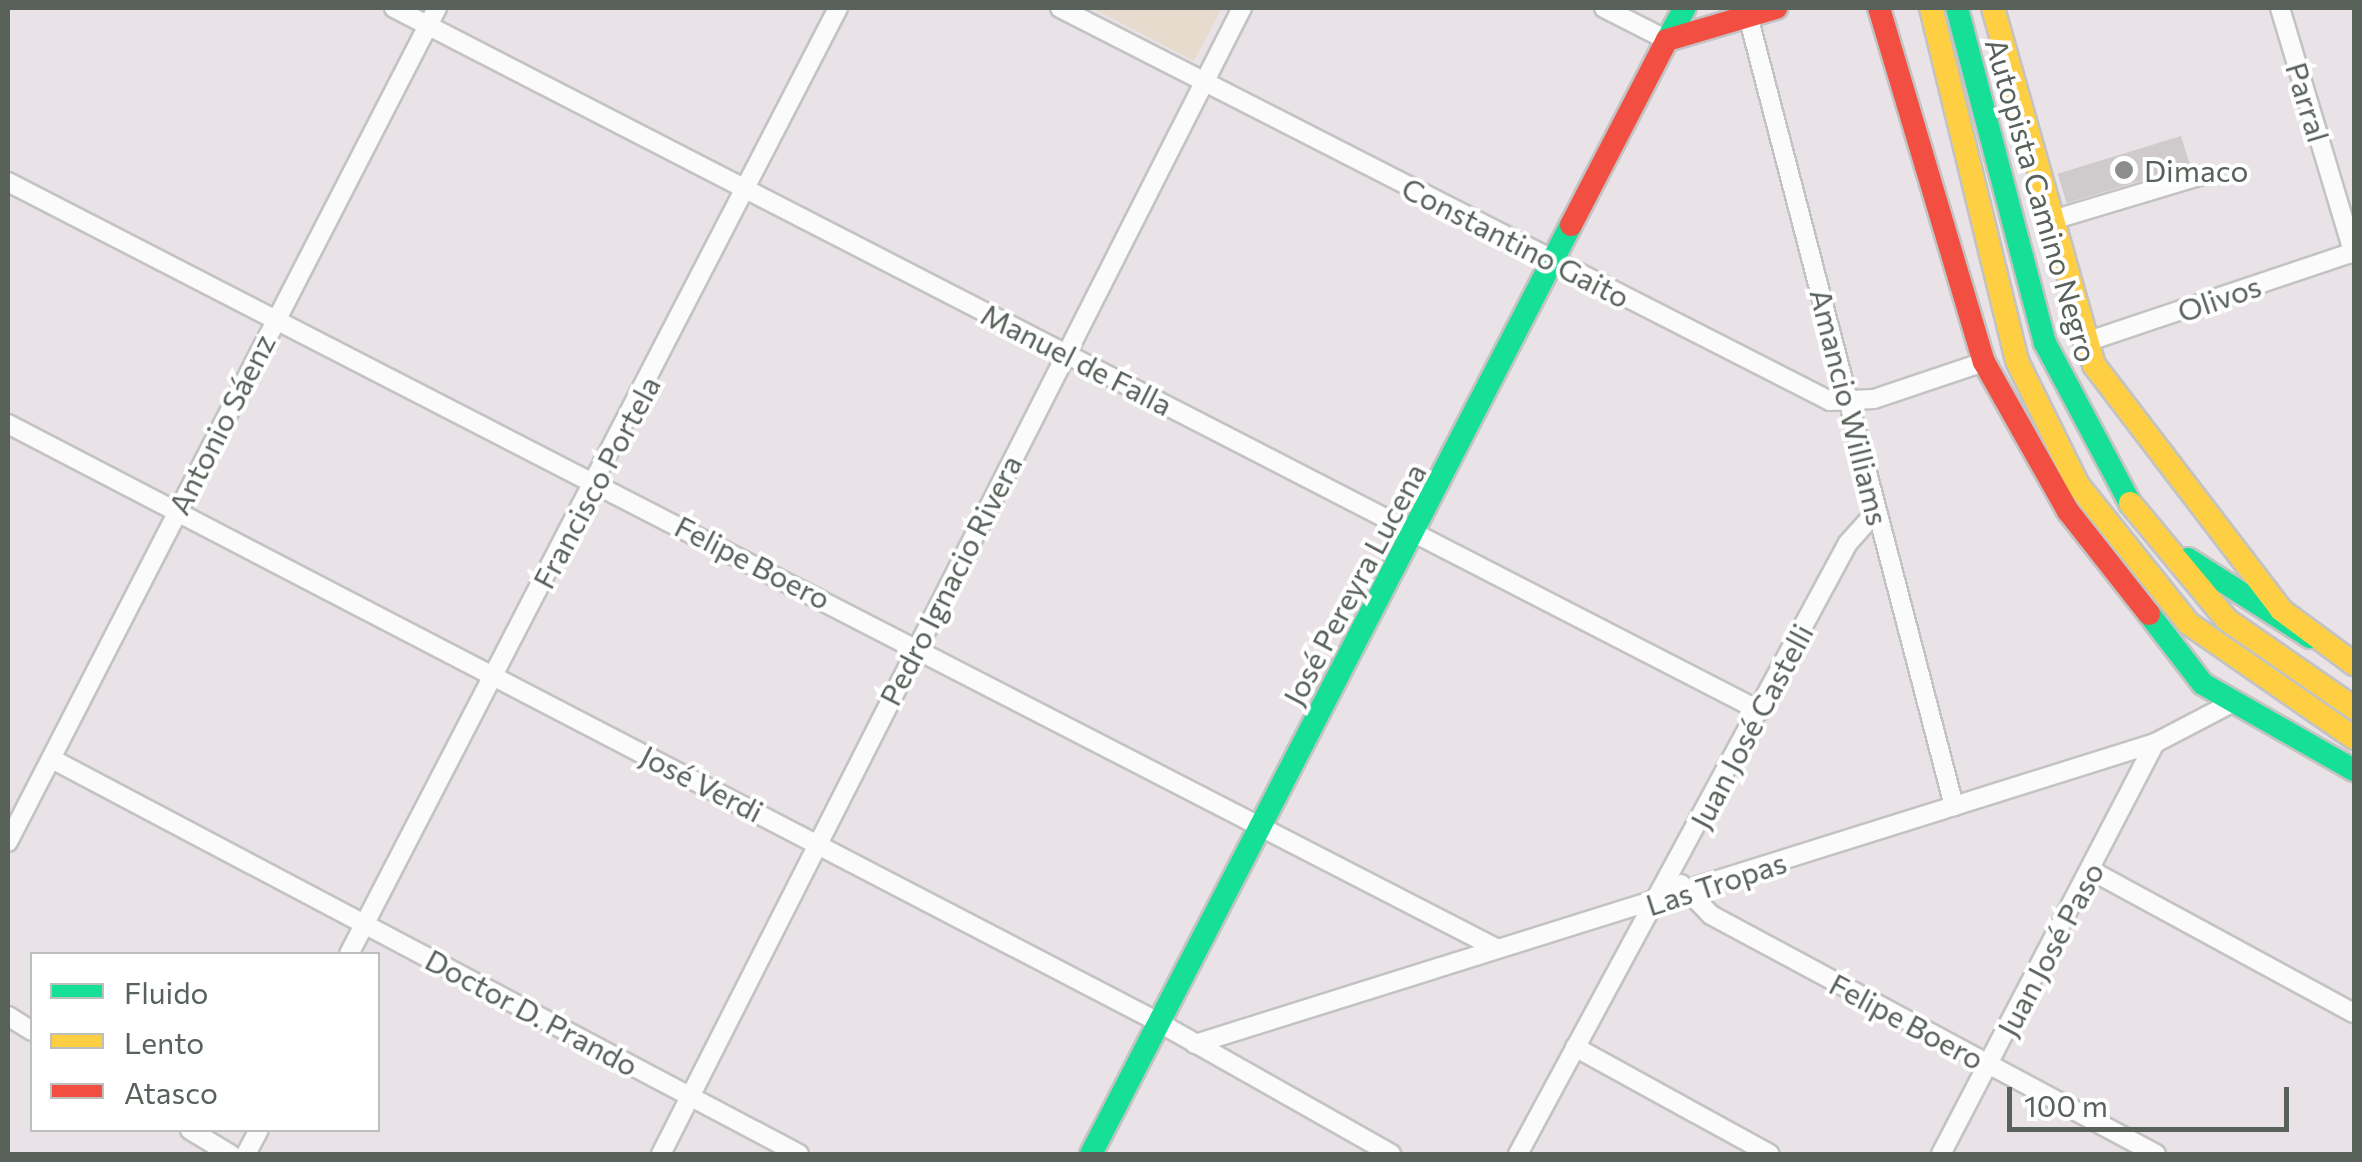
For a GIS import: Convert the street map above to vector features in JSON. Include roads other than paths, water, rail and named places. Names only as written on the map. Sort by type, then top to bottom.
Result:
[{"type":"main road","name":"José Pereyra Lucena","points":[[1091,1154],[1556,263],[1684,8]]},
{"type":"main road","points":[[1668,40],[1748,12],[1776,8]]},
{"type":"main road","points":[[1880,8],[1984,362],[2068,511],[2203,684],[2230,704],[2354,770]]},
{"type":"main road","name":"Autopista Camino Negro","points":[[1931,8],[2017,361],[2078,485],[2188,623],[2354,738]]},
{"type":"main road","name":"Autopista Camino Negro","points":[[1958,8],[2046,343],[2114,484],[2153,534],[2265,652],[2354,708]]},
{"type":"main road","points":[[1992,8],[2083,343],[2310,638]]},
{"type":"main road","points":[[2153,534],[2354,664]]},
{"type":"street","name":"Manuel de Falla","points":[[394,8],[433,16],[748,189],[1760,710]]},
{"type":"street","name":"Francisco Portela","points":[[351,952],[748,189],[838,8]]},
{"type":"street","name":"Constantino Gaito","points":[[1060,8],[1556,263],[1852,404]]},
{"type":"street","name":"Pedro Ignacio Rivera","points":[[661,1154],[1242,8]]},
{"type":"street","points":[[1604,8],[1668,40]]},
{"type":"street","name":"Parral","points":[[2280,8],[2354,253]]},
{"type":"street","name":"Amancio Williams","points":[[1748,12],[1954,806]]},
{"type":"street","name":"Antonio Sáenz","points":[[8,842],[433,16]]},
{"type":"street","points":[[2049,221],[2200,176]]},
{"type":"street","name":"Felipe Boero","points":[[8,182],[1261,823],[1496,948]]},
{"type":"street","name":"Olivos","points":[[2083,343],[2354,253]]},
{"type":"street","points":[[1852,404],[1984,362]]},
{"type":"street","name":"José Verdi","points":[[8,424],[1158,1022],[1391,1154]]},
{"type":"street","name":"Juan José Castelli","points":[[1518,1154],[1848,543],[1875,513]]},
{"type":"street","name":"Las Tropas","points":[[1195,1044],[1496,948],[1656,903],[2155,743],[2230,704]]},
{"type":"street","name":"Juan José Paso","points":[[1941,1154],[2092,871],[2155,743]]},
{"type":"street","name":"Doctor D. Prando","points":[[52,760],[366,922],[799,1154]]},
{"type":"street","name":"Felipe Boero","points":[[1674,870],[1686,893],[1711,916],[2156,1154]]},
{"type":"street","points":[[2092,871],[2354,1013]]},
{"type":"street","points":[[8,1016],[30,1030]]},
{"type":"street","points":[[1575,1047],[1770,1154]]},
{"type":"street","points":[[193,1132],[230,1154]]},
{"type":"street","points":[[246,1154],[258,1132]]},
{"type":"place","name":"Dimaco","points":[[2124,170]]}]
